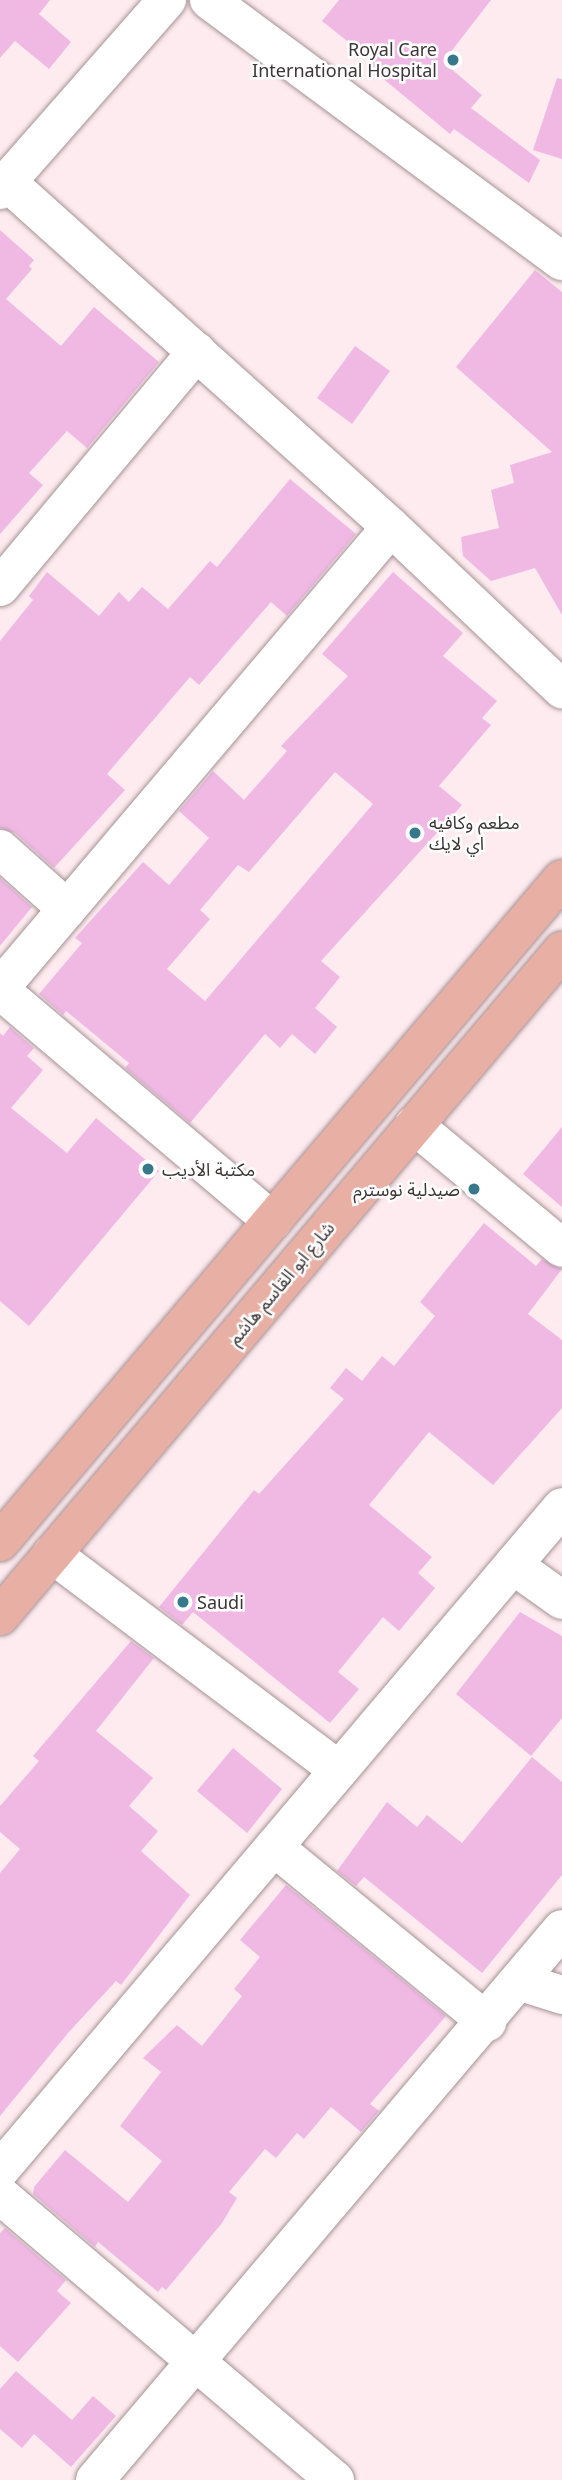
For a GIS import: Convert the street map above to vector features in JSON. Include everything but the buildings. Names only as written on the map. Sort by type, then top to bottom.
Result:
[{"type":"main road","points":[[0,1542],[562,878]]},
{"type":"main road","name":"شارع ابو القاسم هاشم","points":[[0,1616],[562,951]]},
{"type":"street","points":[[167,0],[4,186],[197,351],[391,527],[562,689]]},
{"type":"street","points":[[209,0],[562,261]]},
{"type":"street","points":[[0,587],[197,351]]},
{"type":"street","points":[[272,1221],[0,989],[391,527]]},
{"type":"street","points":[[0,849],[67,909]]},
{"type":"street","points":[[414,1125],[562,1248]]},
{"type":"street","points":[[0,2170],[562,1507]]},
{"type":"street","points":[[52,1554],[339,1770]]},
{"type":"street","points":[[513,1565],[562,1600]]},
{"type":"street","points":[[274,1847],[487,2022]]},
{"type":"street","points":[[95,2480],[198,2363],[521,1982],[562,1929]]},
{"type":"street","points":[[521,1982],[562,1995]]},
{"type":"street","points":[[0,2194],[335,2480]]},
{"type":"place","name":"Royal Care International Hospital","points":[[453,60]]},
{"type":"place","name":"مطعم وكافيه اي لايك","points":[[415,833]]},
{"type":"place","name":"مكتبة الأديب","points":[[148,1169]]},
{"type":"place","name":"صيدلية نوسترم","points":[[474,1189]]},
{"type":"place","name":"Saudi","points":[[183,1602]]}]
